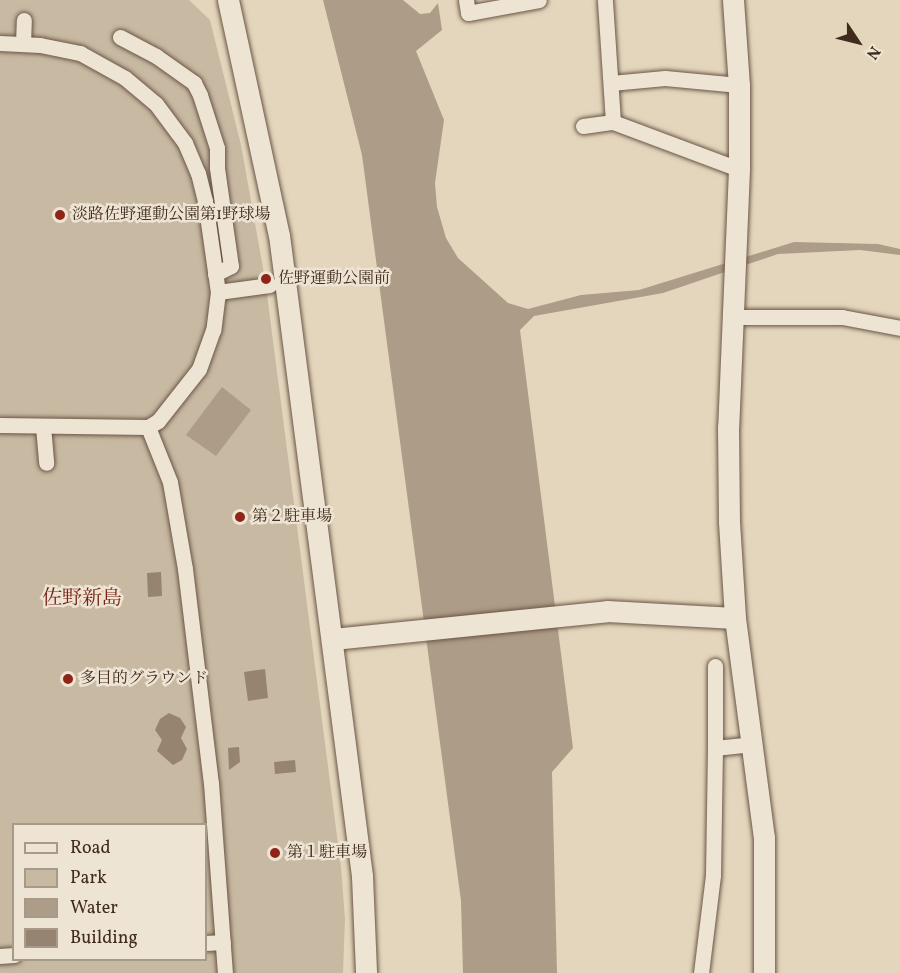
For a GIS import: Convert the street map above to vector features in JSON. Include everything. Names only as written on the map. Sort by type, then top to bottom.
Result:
[{"type":"street","points":[[228,0],[279,235],[362,876],[366,973]]},
{"type":"street","points":[[466,0],[468,13],[538,0]]},
{"type":"street","points":[[605,0],[613,122]]},
{"type":"street","points":[[733,0],[739,85],[739,169],[728,474],[735,618],[764,846],[764,973]]},
{"type":"street","points":[[23,44],[24,20]]},
{"type":"street","points":[[120,37],[156,56],[197,89],[218,148],[231,266],[215,274]]},
{"type":"street","points":[[0,44],[59,48],[103,64],[138,88],[167,117],[185,143],[200,179],[218,292],[213,330],[199,369],[178,400],[148,427],[0,425]]},
{"type":"street","points":[[611,83],[665,78],[739,85]]},
{"type":"street","points":[[583,126],[613,122],[739,169]]},
{"type":"street","points":[[218,292],[270,285]]},
{"type":"street","points":[[733,317],[842,316],[900,328]]},
{"type":"street","points":[[43,426],[45,463]]},
{"type":"street","points":[[148,427],[170,482],[185,569],[211,783],[225,973]]},
{"type":"street","points":[[333,639],[557,616],[648,611],[735,618]]},
{"type":"street","points":[[701,973],[713,875],[715,666]]},
{"type":"street","points":[[715,748],[752,744]]},
{"type":"street","points":[[207,943],[223,942]]},
{"type":"green space","points":[[0,0],[189,0],[210,20],[241,145],[265,279],[341,867],[345,919],[343,973],[0,973]]},
{"type":"water","points":[[323,0],[403,0],[420,14],[430,13],[438,3],[442,30],[416,51],[444,120],[435,183],[437,207],[446,238],[458,258],[508,303],[528,309],[581,295],[639,290],[794,242],[878,244],[900,249],[900,255],[860,250],[778,254],[663,293],[534,316],[520,330],[573,748],[552,772],[557,973],[463,973],[461,901],[362,155]]},
{"type":"water","points":[[222,387],[251,410],[216,456],[186,435]]},
{"type":"building","points":[[161,572],[162,596],[148,597],[147,573]]},
{"type":"building","points":[[265,669],[268,698],[248,701],[244,672]]},
{"type":"building","points":[[169,713],[180,718],[186,727],[181,738],[187,749],[182,760],[173,765],[157,751],[162,740],[155,730],[160,719]]},
{"type":"building","points":[[239,747],[240,762],[229,770],[228,748]]},
{"type":"building","points":[[295,760],[296,772],[275,774],[274,762]]},
{"type":"place","name":"淡路佐野運動公園第1野球場","points":[[60,215]]},
{"type":"place","name":"佐野運動公園前","points":[[266,279]]},
{"type":"place","name":"第２駐車場","points":[[240,517]]},
{"type":"place","name":"多目的グラウンド","points":[[68,679]]},
{"type":"place","name":"第１駐車場","points":[[275,853]]},
{"type":"district","name":"佐野新島","points":[[82,599]]}]
